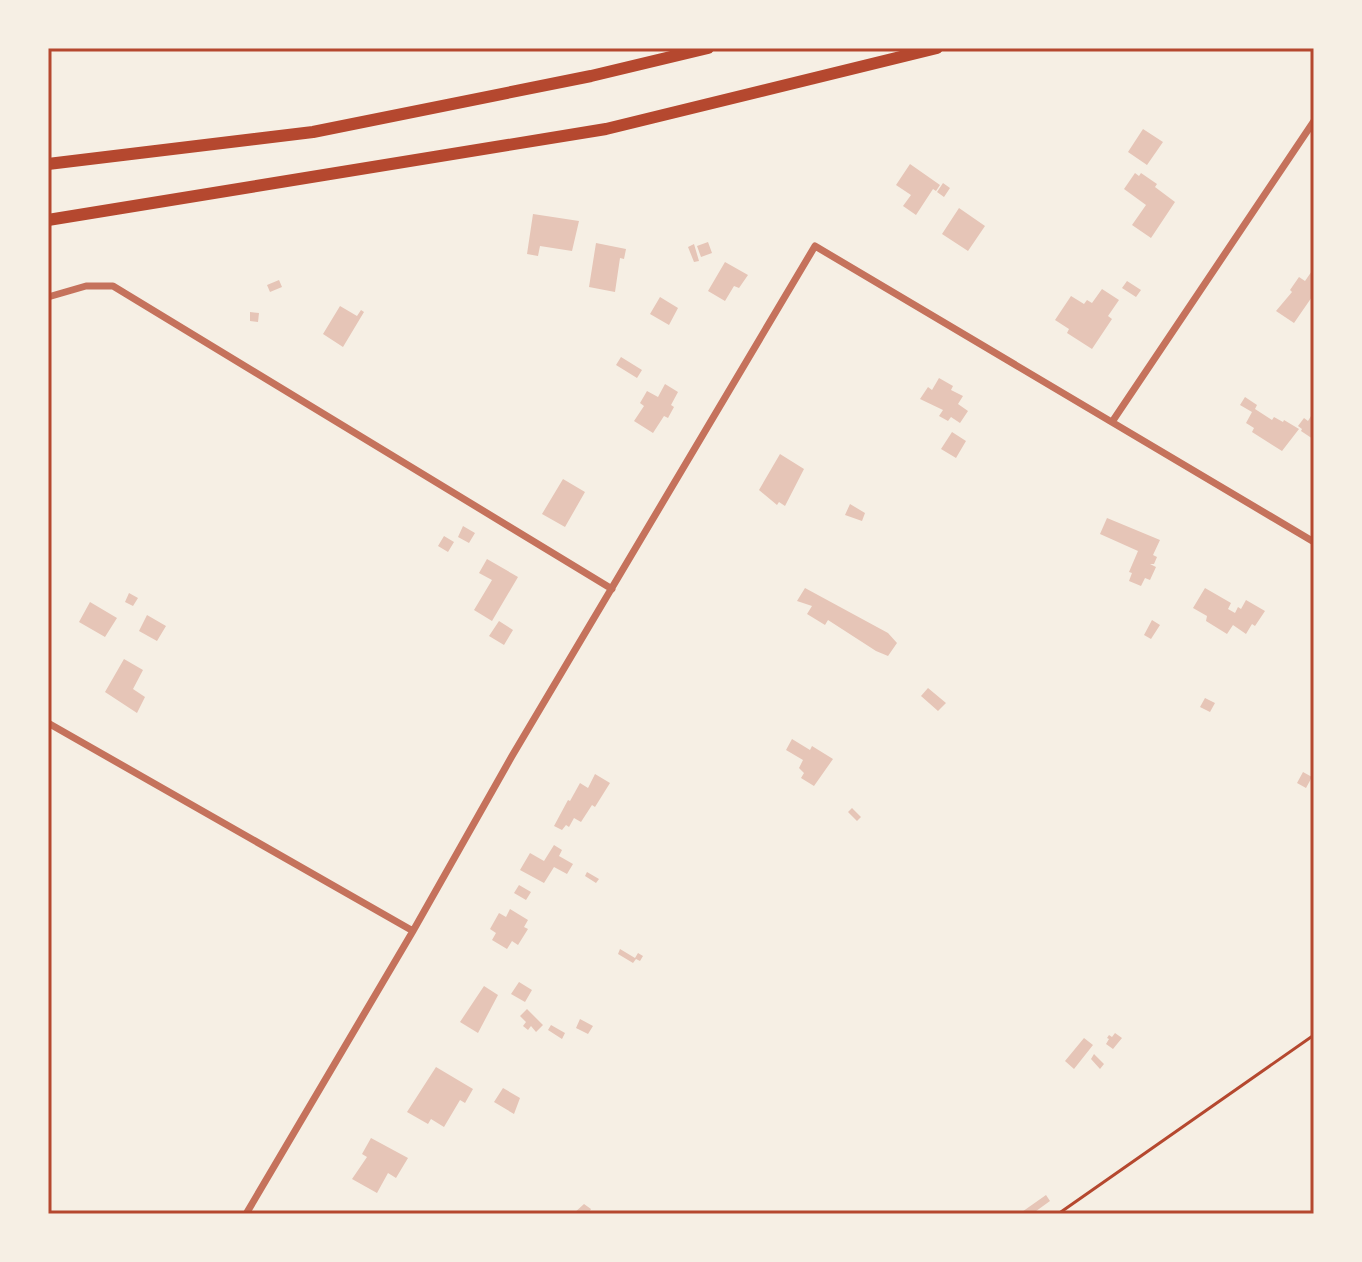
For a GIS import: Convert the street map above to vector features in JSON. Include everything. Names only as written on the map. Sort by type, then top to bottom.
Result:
[{"type":"highway","points":[[48,164],[313,132],[591,76],[708,48]]},
{"type":"highway","points":[[48,220],[606,129],[937,48]]},
{"type":"street","points":[[1112,422],[1314,121]]},
{"type":"street","points":[[246,1214],[512,756],[815,246],[1314,542]]},
{"type":"street","points":[[48,297],[86,286],[113,286],[612,589]]},
{"type":"street","points":[[48,723],[413,931]]},
{"type":"path","points":[[1058,1214],[1314,1035]]},
{"type":"building","points":[[1143,129],[1163,142],[1147,165],[1128,152]]},
{"type":"building","points":[[910,164],[940,185],[936,191],[933,189],[916,215],[903,206],[911,195],[896,185]]},
{"type":"building","points":[[1135,173],[1139,176],[1141,173],[1157,184],[1155,187],[1175,202],[1151,238],[1132,225],[1146,205],[1124,189]]},
{"type":"building","points":[[943,183],[950,188],[944,197],[937,192]]},
{"type":"building","points":[[959,208],[985,226],[968,251],[942,234]]},
{"type":"building","points":[[533,214],[579,221],[572,251],[540,246],[538,256],[527,254]]},
{"type":"building","points":[[708,242],[712,253],[701,257],[697,246]]},
{"type":"building","points":[[596,243],[626,249],[624,259],[620,258],[615,292],[589,287]]},
{"type":"building","points":[[694,244],[699,261],[694,262],[688,247]]},
{"type":"building","points":[[725,262],[748,275],[739,288],[734,286],[725,301],[708,291]]},
{"type":"building","points":[[1314,268],[1314,294],[1294,323],[1276,311],[1292,292],[1290,290],[1299,277],[1305,281]]},
{"type":"building","points":[[279,280],[282,287],[270,292],[267,285]]},
{"type":"building","points":[[1127,281],[1141,290],[1136,297],[1122,288]]},
{"type":"building","points":[[1102,289],[1119,300],[1108,316],[1112,319],[1092,349],[1067,333],[1069,329],[1055,320],[1071,296],[1084,304],[1087,300],[1092,303]]},
{"type":"building","points":[[660,297],[678,308],[669,325],[650,314]]},
{"type":"building","points":[[340,306],[357,316],[361,310],[364,312],[343,347],[323,334]]},
{"type":"building","points":[[250,312],[259,313],[258,322],[250,321]]},
{"type":"building","points":[[621,357],[642,370],[637,378],[616,365]]},
{"type":"building","points":[[939,378],[963,396],[958,404],[968,411],[960,423],[951,417],[948,421],[939,416],[943,410],[920,399],[928,387],[932,390]]},
{"type":"building","points":[[665,384],[678,392],[668,418],[664,416],[653,433],[634,421],[644,406],[640,403],[647,391],[658,397]]},
{"type":"building","points":[[1245,397],[1257,405],[1255,409],[1272,420],[1274,417],[1284,420],[1299,429],[1282,451],[1252,432],[1254,428],[1246,423],[1252,412],[1240,405]]},
{"type":"building","points":[[1311,416],[1314,417],[1313,439],[1298,426],[1304,418],[1308,421]]},
{"type":"building","points":[[952,432],[966,441],[956,458],[941,449]]},
{"type":"building","points":[[780,454],[804,469],[785,506],[779,502],[777,505],[759,490]]},
{"type":"building","points":[[563,479],[585,492],[565,527],[542,514]]},
{"type":"building","points":[[850,504],[865,513],[862,521],[845,515]]},
{"type":"building","points":[[1107,518],[1160,540],[1153,555],[1157,557],[1154,564],[1150,564],[1156,567],[1150,580],[1145,578],[1141,586],[1129,581],[1132,573],[1129,572],[1138,551],[1100,534]]},
{"type":"building","points":[[463,526],[475,533],[469,543],[458,537]]},
{"type":"building","points":[[444,536],[454,542],[448,552],[438,546]]},
{"type":"building","points":[[487,559],[518,577],[492,621],[474,610],[492,580],[479,573]]},
{"type":"building","points":[[805,588],[888,633],[897,643],[888,656],[828,620],[825,625],[807,614],[812,606],[797,601]]},
{"type":"building","points":[[1205,588],[1231,603],[1228,609],[1235,613],[1246,600],[1265,611],[1246,634],[1233,625],[1227,634],[1206,621],[1207,616],[1193,608]]},
{"type":"building","points":[[129,593],[138,598],[133,606],[125,602]]},
{"type":"building","points":[[90,602],[117,618],[105,637],[79,622]]},
{"type":"building","points":[[147,615],[166,626],[157,641],[139,631]]},
{"type":"building","points":[[1152,620],[1160,625],[1151,639],[1144,635]]},
{"type":"building","points":[[499,621],[513,630],[504,645],[489,636]]},
{"type":"building","points":[[124,659],[143,670],[133,689],[145,697],[137,713],[105,692]]},
{"type":"building","points":[[928,688],[946,703],[938,711],[921,696]]},
{"type":"building","points":[[1205,698],[1215,703],[1210,712],[1200,707]]},
{"type":"building","points":[[792,739],[810,750],[812,746],[833,759],[814,786],[801,778],[804,773],[799,768],[803,760],[786,750]]},
{"type":"building","points":[[1303,772],[1312,777],[1306,788],[1297,783]]},
{"type":"building","points":[[595,774],[610,783],[595,807],[592,805],[581,822],[574,818],[569,827],[566,825],[562,830],[554,826],[580,783],[588,788]]},
{"type":"building","points":[[852,808],[861,817],[857,821],[848,812]]},
{"type":"building","points":[[554,845],[562,850],[559,856],[573,864],[567,874],[554,867],[544,883],[520,870],[530,853],[544,861]]},
{"type":"building","points":[[587,872],[599,879],[596,883],[585,876]]},
{"type":"building","points":[[519,885],[531,892],[526,900],[514,893]]},
{"type":"building","points":[[510,909],[528,920],[524,927],[528,929],[518,945],[512,941],[507,949],[492,940],[496,933],[490,929],[499,913],[506,917]]},
{"type":"building","points":[[620,949],[635,958],[638,953],[643,956],[633,963],[618,954]]},
{"type":"building","points":[[519,982],[532,990],[525,1002],[511,994]]},
{"type":"building","points":[[484,986],[498,995],[478,1033],[460,1022]]},
{"type":"building","points":[[527,1009],[543,1025],[536,1032],[531,1026],[528,1030],[523,1026],[526,1022],[520,1016]]},
{"type":"building","points":[[580,1019],[593,1026],[588,1034],[576,1028]]},
{"type":"building","points":[[551,1025],[565,1033],[562,1039],[548,1030]]},
{"type":"building","points":[[1115,1033],[1122,1038],[1113,1049],[1106,1044],[1109,1035],[1112,1037]]},
{"type":"building","points":[[1084,1038],[1093,1045],[1074,1069],[1065,1061]]},
{"type":"building","points":[[1094,1054],[1104,1064],[1100,1069],[1091,1059]]},
{"type":"building","points":[[436,1067],[473,1089],[465,1103],[460,1100],[444,1127],[431,1119],[428,1124],[407,1112]]},
{"type":"building","points":[[503,1088],[520,1098],[514,1114],[494,1102]]},
{"type":"building","points":[[371,1138],[408,1158],[396,1178],[388,1173],[377,1193],[352,1179],[367,1157],[362,1154]]},
{"type":"building","points":[[1046,1195],[1050,1201],[1032,1214],[1019,1214]]},
{"type":"building","points":[[584,1204],[591,1209],[588,1214],[573,1214]]}]
